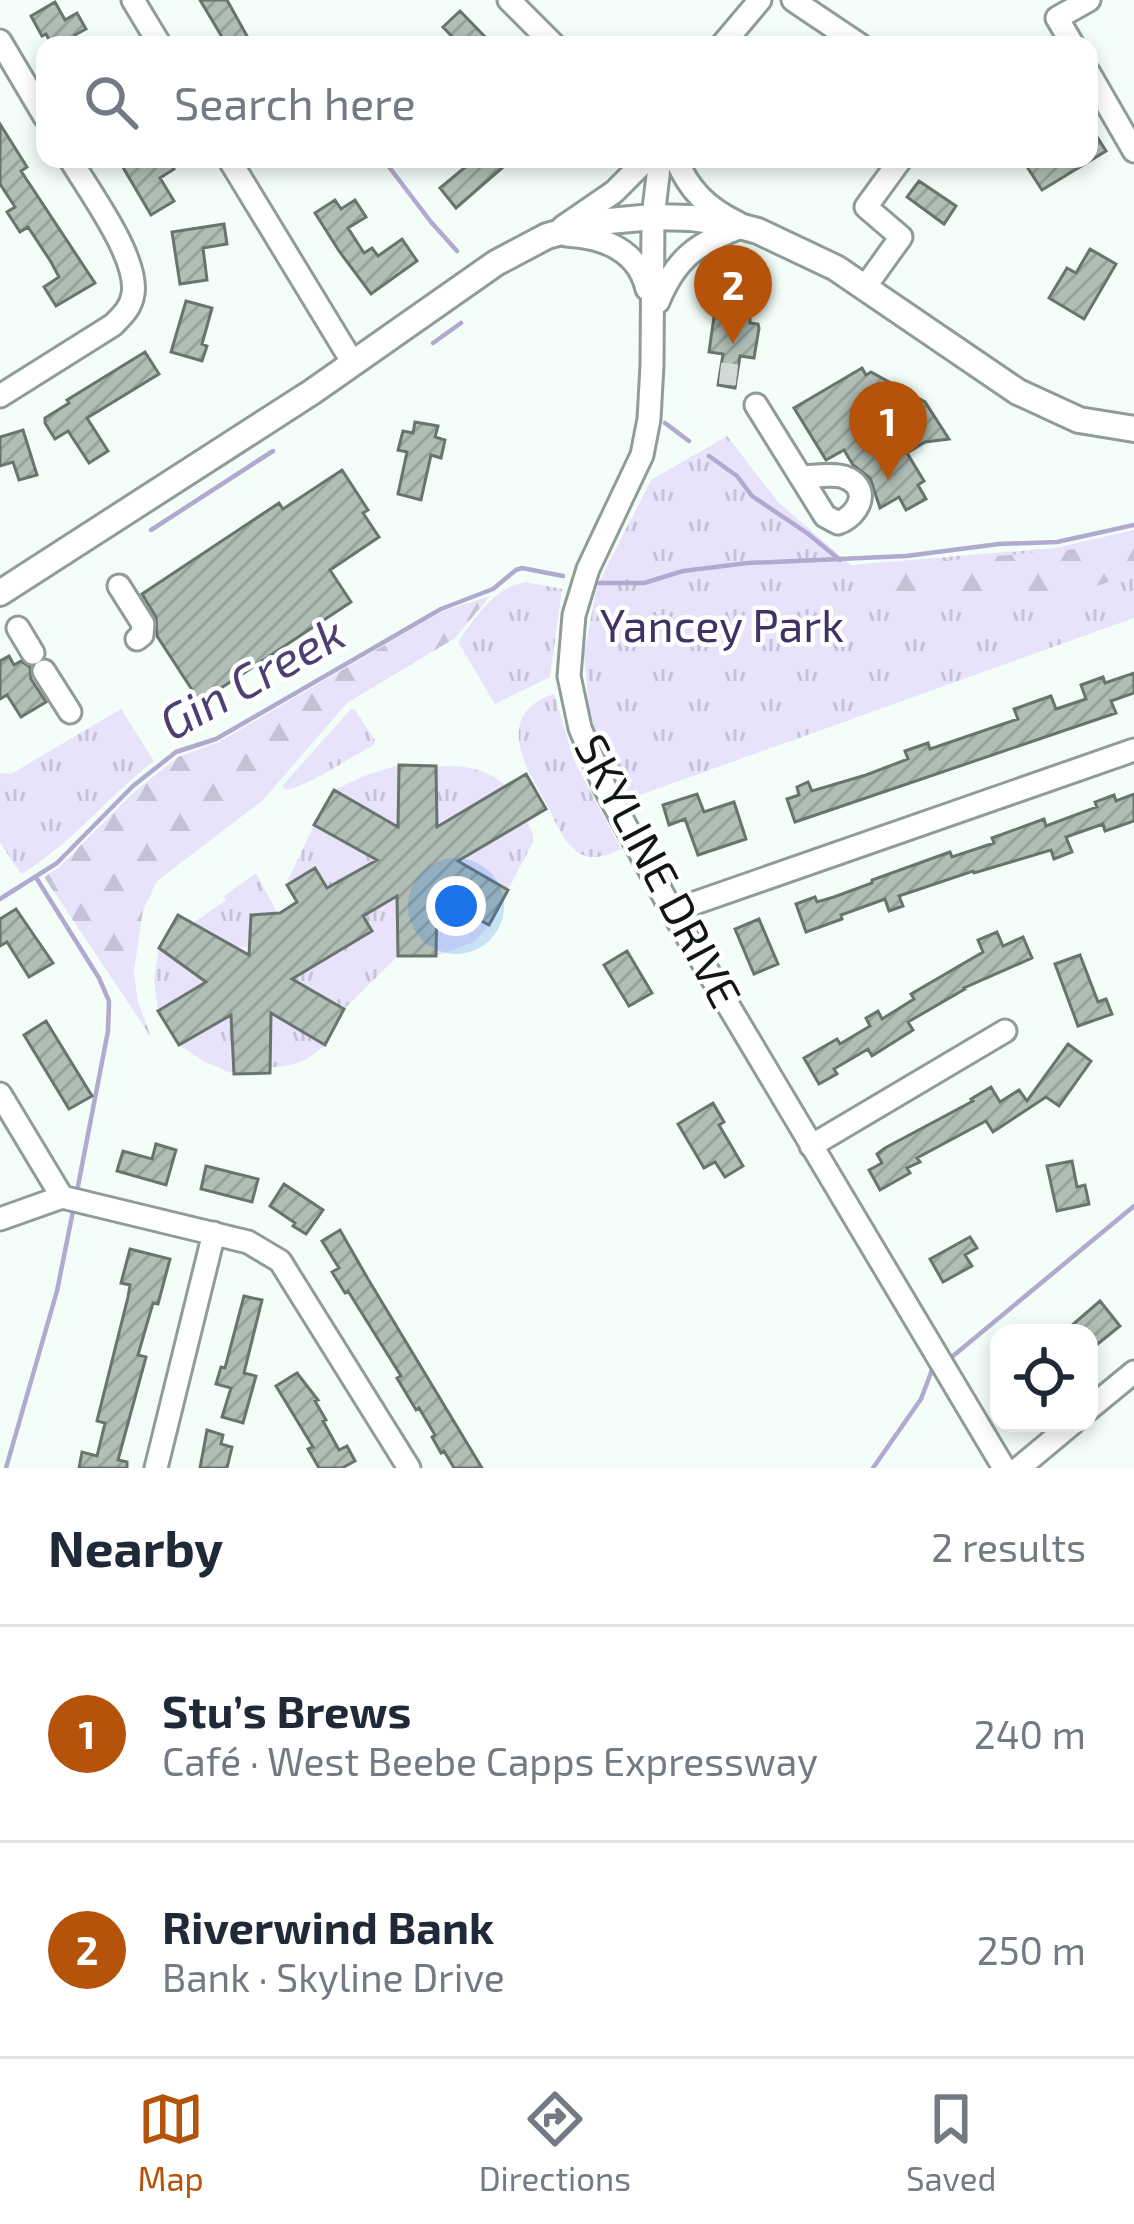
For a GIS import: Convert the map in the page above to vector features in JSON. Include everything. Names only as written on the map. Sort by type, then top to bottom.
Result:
[{"type":"main road","points":[[0,593],[353,363],[496,262],[547,236],[598,222],[653,217],[710,220],[786,242],[865,287],[1018,392],[1079,420],[1134,429]]},
{"type":"street","points":[[133,0],[155,36]]},
{"type":"street","points":[[508,0],[545,36]]},
{"type":"street","points":[[730,36],[760,0]]},
{"type":"street","points":[[793,0],[847,36]]},
{"type":"street","points":[[1068,36],[1057,18],[1089,0]]},
{"type":"street","points":[[0,41],[36,102]]},
{"type":"street","points":[[1098,89],[1134,151]]},
{"type":"street","points":[[0,396],[113,325],[133,297],[133,275],[125,252],[75,168]]},
{"type":"street","points":[[234,168],[353,363]]},
{"type":"street","points":[[547,236],[598,204],[637,168]]},
{"type":"street","name":"SKYLINE DRIVE","points":[[659,168],[653,217],[649,419],[642,455],[582,584],[574,615],[569,676],[580,728],[605,788],[672,911],[1004,1468]]},
{"type":"street","points":[[680,168],[702,201],[743,226]]},
{"type":"street","points":[[865,287],[901,237],[866,207],[894,168]]},
{"type":"street","points":[[653,320],[664,286],[684,257],[710,239],[743,226]]},
{"type":"street","points":[[547,236],[588,236],[627,254],[645,280],[653,320]]},
{"type":"street","points":[[756,405],[801,477]]},
{"type":"street","points":[[119,586],[143,624],[142,635],[136,639]]},
{"type":"street","points":[[18,628],[70,712]]},
{"type":"street","points":[[672,911],[1134,749]]},
{"type":"street","points":[[812,1146],[1004,1031]]},
{"type":"street","points":[[0,1094],[62,1197]]},
{"type":"street","points":[[0,1219],[62,1197],[248,1242],[280,1261],[410,1468]]},
{"type":"street","points":[[156,1468],[214,1233]]},
{"type":"street","points":[[1098,1402],[1134,1372]]},
{"type":"street","points":[[1019,1468],[1062,1432]]},
{"type":"green space","name":"Yancey Park","points":[[727,436],[778,502],[851,565],[1055,548],[1134,530],[1134,618],[623,801],[589,708],[584,654],[597,586],[651,480]]},
{"type":"green space","points":[[1134,544],[1134,573],[1051,602],[899,601],[885,585],[886,572],[894,565]]},
{"type":"green space","points":[[525,582],[562,589],[550,677],[495,704],[458,642],[494,597]]},
{"type":"green space","points":[[490,596],[455,638],[347,703],[262,801],[157,881],[143,910],[134,972],[138,1002],[151,1037],[44,877],[178,757],[219,742],[443,611]]},
{"type":"green space","points":[[554,694],[574,760],[621,849],[610,854],[587,856],[571,846],[523,757],[519,727],[524,714]]},
{"type":"green space","points":[[121,709],[154,761],[56,849],[21,874],[0,843],[0,773],[11,774]]},
{"type":"green space","points":[[351,709],[374,745],[310,781],[283,788],[283,785]]},
{"type":"green space","points":[[399,765],[398,827],[334,790],[364,776]]},
{"type":"green space","points":[[436,766],[474,769],[507,786],[437,827]]},
{"type":"green space","points":[[527,821],[533,842],[508,890],[459,861]]},
{"type":"green space","points":[[314,825],[377,860],[327,888],[315,869],[290,883]]},
{"type":"green space","points":[[256,873],[278,914],[251,915],[250,947],[236,947],[193,923],[226,900],[224,896]]},
{"type":"green space","points":[[397,896],[398,956],[344,1009],[292,979],[371,932],[363,916]]},
{"type":"green space","points":[[437,897],[489,925],[474,942],[436,956]]},
{"type":"green space","points":[[159,948],[206,982],[158,1011],[154,979]]},
{"type":"green space","points":[[271,1013],[325,1045],[300,1062],[270,1067]]},
{"type":"green space","points":[[231,1015],[234,1074],[179,1045]]},
{"type":"building","points":[[200,0],[227,0],[247,36],[221,36]]},
{"type":"building","points":[[55,2],[65,20],[77,13],[86,29],[76,36],[42,36],[31,16]]},
{"type":"building","points":[[460,11],[484,36],[452,36],[443,27]]},
{"type":"building","points":[[0,124],[27,167],[21,171],[95,283],[56,306],[44,287],[59,277],[28,227],[20,232],[7,212],[15,207],[0,184]]},
{"type":"building","points":[[123,168],[174,169],[160,178],[174,201],[151,215]]},
{"type":"building","points":[[464,168],[502,168],[456,208],[440,188]]},
{"type":"building","points":[[1028,168],[1078,168],[1042,190]]},
{"type":"building","points":[[919,181],[956,206],[944,224],[907,197]]},
{"type":"building","points":[[335,200],[341,209],[355,200],[366,217],[348,228],[364,253],[372,248],[378,256],[402,239],[417,261],[371,294],[315,213]]},
{"type":"building","points":[[224,224],[227,244],[203,248],[207,280],[180,284],[172,232]]},
{"type":"building","points":[[1090,249],[1116,264],[1084,319],[1049,298],[1067,268],[1076,273]]},
{"type":"building","points":[[186,301],[212,308],[202,361],[171,352]]},
{"type":"building","points":[[725,314],[750,317],[750,323],[759,328],[754,358],[740,356],[735,388],[718,385],[723,354],[709,352],[714,317],[725,319]]},
{"type":"building","points":[[145,352],[159,374],[87,418],[108,451],[89,463],[68,431],[55,439],[45,418]]},
{"type":"building","points":[[862,368],[866,375],[871,372],[925,402],[949,439],[925,442],[907,453],[924,481],[918,485],[926,499],[906,510],[899,497],[880,508],[870,478],[853,465],[844,450],[826,460],[794,408]]},
{"type":"building","points":[[415,422],[438,426],[435,437],[445,440],[441,458],[431,455],[421,500],[398,494],[407,452],[398,450],[403,431],[413,433]]},
{"type":"building","points":[[23,430],[37,475],[19,480],[13,462],[0,466],[0,437]]},
{"type":"building","points":[[342,470],[379,537],[330,570],[351,602],[200,702],[157,636],[156,617],[142,594],[279,503],[283,509]]},
{"type":"building","points":[[9,656],[14,665],[21,661],[30,667],[31,679],[46,702],[21,717],[7,695],[0,699],[0,661]]},
{"type":"building","points":[[1134,673],[1134,693],[1111,701],[1116,713],[795,822],[787,799],[799,795],[797,787],[808,782],[812,791],[866,775],[908,759],[905,751],[928,743],[930,749],[1018,719],[1014,709],[1051,696],[1056,709],[1086,699],[1081,685]]},
{"type":"building","points":[[399,765],[436,766],[437,827],[526,774],[546,809],[458,861],[508,890],[489,925],[437,897],[436,956],[398,956],[397,896],[363,916],[372,931],[292,979],[344,1009],[325,1045],[271,1013],[270,1073],[234,1074],[231,1015],[179,1045],[158,1011],[206,982],[159,948],[178,915],[249,955],[251,915],[280,913],[297,902],[287,885],[315,868],[327,888],[377,860],[314,825],[334,790],[398,827]]},
{"type":"building","points":[[697,794],[704,812],[734,802],[746,839],[698,855],[685,819],[669,825],[663,805]]},
{"type":"building","points":[[1134,794],[1134,821],[1105,831],[1103,824],[1066,837],[1072,852],[1054,859],[1051,850],[973,871],[899,896],[903,906],[889,911],[885,899],[806,932],[796,904],[834,897],[950,852],[952,857],[994,843],[992,838],[1044,819],[1046,826],[1097,807],[1095,802],[1114,795],[1116,801]]},
{"type":"building","points":[[16,909],[53,963],[29,977],[7,942],[0,946],[0,919]]},
{"type":"building","points":[[759,919],[778,964],[754,974],[735,929]]},
{"type":"building","points":[[997,932],[1003,946],[1023,937],[1032,958],[964,988],[908,1022],[913,1030],[872,1056],[868,1049],[819,1084],[804,1058],[870,1026],[866,1018],[878,1011],[882,1019],[914,999],[911,994],[983,952],[978,940]]},
{"type":"building","points":[[627,951],[652,993],[629,1006],[604,965]]},
{"type":"building","points":[[1080,955],[1098,1002],[1106,999],[1112,1014],[1078,1026],[1055,964]]},
{"type":"building","points":[[46,1021],[92,1096],[69,1109],[24,1035]]},
{"type":"building","points":[[1068,1044],[1091,1061],[1059,1106],[1046,1097],[993,1132],[986,1121],[917,1158],[920,1162],[907,1168],[910,1173],[880,1190],[869,1170],[882,1163],[877,1154],[991,1087],[1000,1102],[1019,1090],[1027,1101]]},
{"type":"building","points":[[713,1103],[724,1122],[719,1125],[743,1166],[725,1177],[715,1162],[704,1168],[678,1124]]},
{"type":"building","points":[[156,1144],[176,1150],[166,1185],[117,1171],[123,1151],[152,1159]]},
{"type":"building","points":[[1072,1161],[1077,1187],[1085,1185],[1089,1204],[1057,1211],[1047,1166]]},
{"type":"building","points":[[206,1166],[258,1179],[252,1202],[201,1189]]},
{"type":"building","points":[[284,1184],[323,1210],[306,1234],[270,1206]]},
{"type":"building","points":[[340,1230],[482,1468],[454,1468],[441,1453],[435,1435],[397,1378],[401,1376],[332,1272],[339,1268],[322,1241]]},
{"type":"building","points":[[970,1237],[977,1248],[965,1255],[972,1266],[943,1282],[930,1259]]},
{"type":"building","points":[[130,1249],[170,1259],[138,1355],[146,1357],[118,1460],[127,1462],[127,1468],[79,1468],[82,1452],[97,1456],[105,1423],[97,1421],[128,1297],[130,1285],[121,1283]]},
{"type":"building","points":[[244,1296],[262,1300],[244,1373],[256,1376],[243,1423],[222,1417],[231,1388],[216,1384],[221,1367],[225,1368]]},
{"type":"building","points":[[1100,1301],[1120,1326],[1098,1344],[1098,1324],[1073,1324]]},
{"type":"building","points":[[297,1373],[318,1400],[339,1450],[347,1446],[355,1461],[342,1468],[319,1468],[308,1449],[313,1447],[276,1386]]},
{"type":"building","points":[[207,1430],[223,1435],[221,1444],[232,1447],[227,1468],[200,1468]]},
{"type":"waterway","points":[[390,168],[457,251]]},
{"type":"waterway","points":[[433,343],[461,323]]},
{"type":"waterway","points":[[665,423],[689,441]]},
{"type":"waterway","points":[[151,530],[273,451]]},
{"type":"waterway","points":[[709,456],[737,476],[752,496],[840,560]]},
{"type":"waterway","name":"Gin Creek","points":[[599,583],[644,583],[683,571],[748,563],[906,556],[1057,542],[1134,525]]},
{"type":"waterway","name":"Gin Creek","points":[[0,899],[57,863],[133,786],[176,752],[216,739],[441,609],[493,589],[516,570],[563,576]]},
{"type":"waterway","points":[[37,879],[109,1001],[108,1031],[78,1186]]},
{"type":"waterway","points":[[953,1356],[1134,1206]]},
{"type":"waterway","points":[[6,1468],[57,1291],[73,1211]]},
{"type":"waterway","points":[[873,1468],[921,1399],[932,1370]]},
{"type":"tunnel","points":[[720,373],[737,375]]},
{"type":"place","name":"Riverwind Bank","points":[[733,344]]},
{"type":"place","name":"Stu’s Brews","points":[[888,480]]}]
